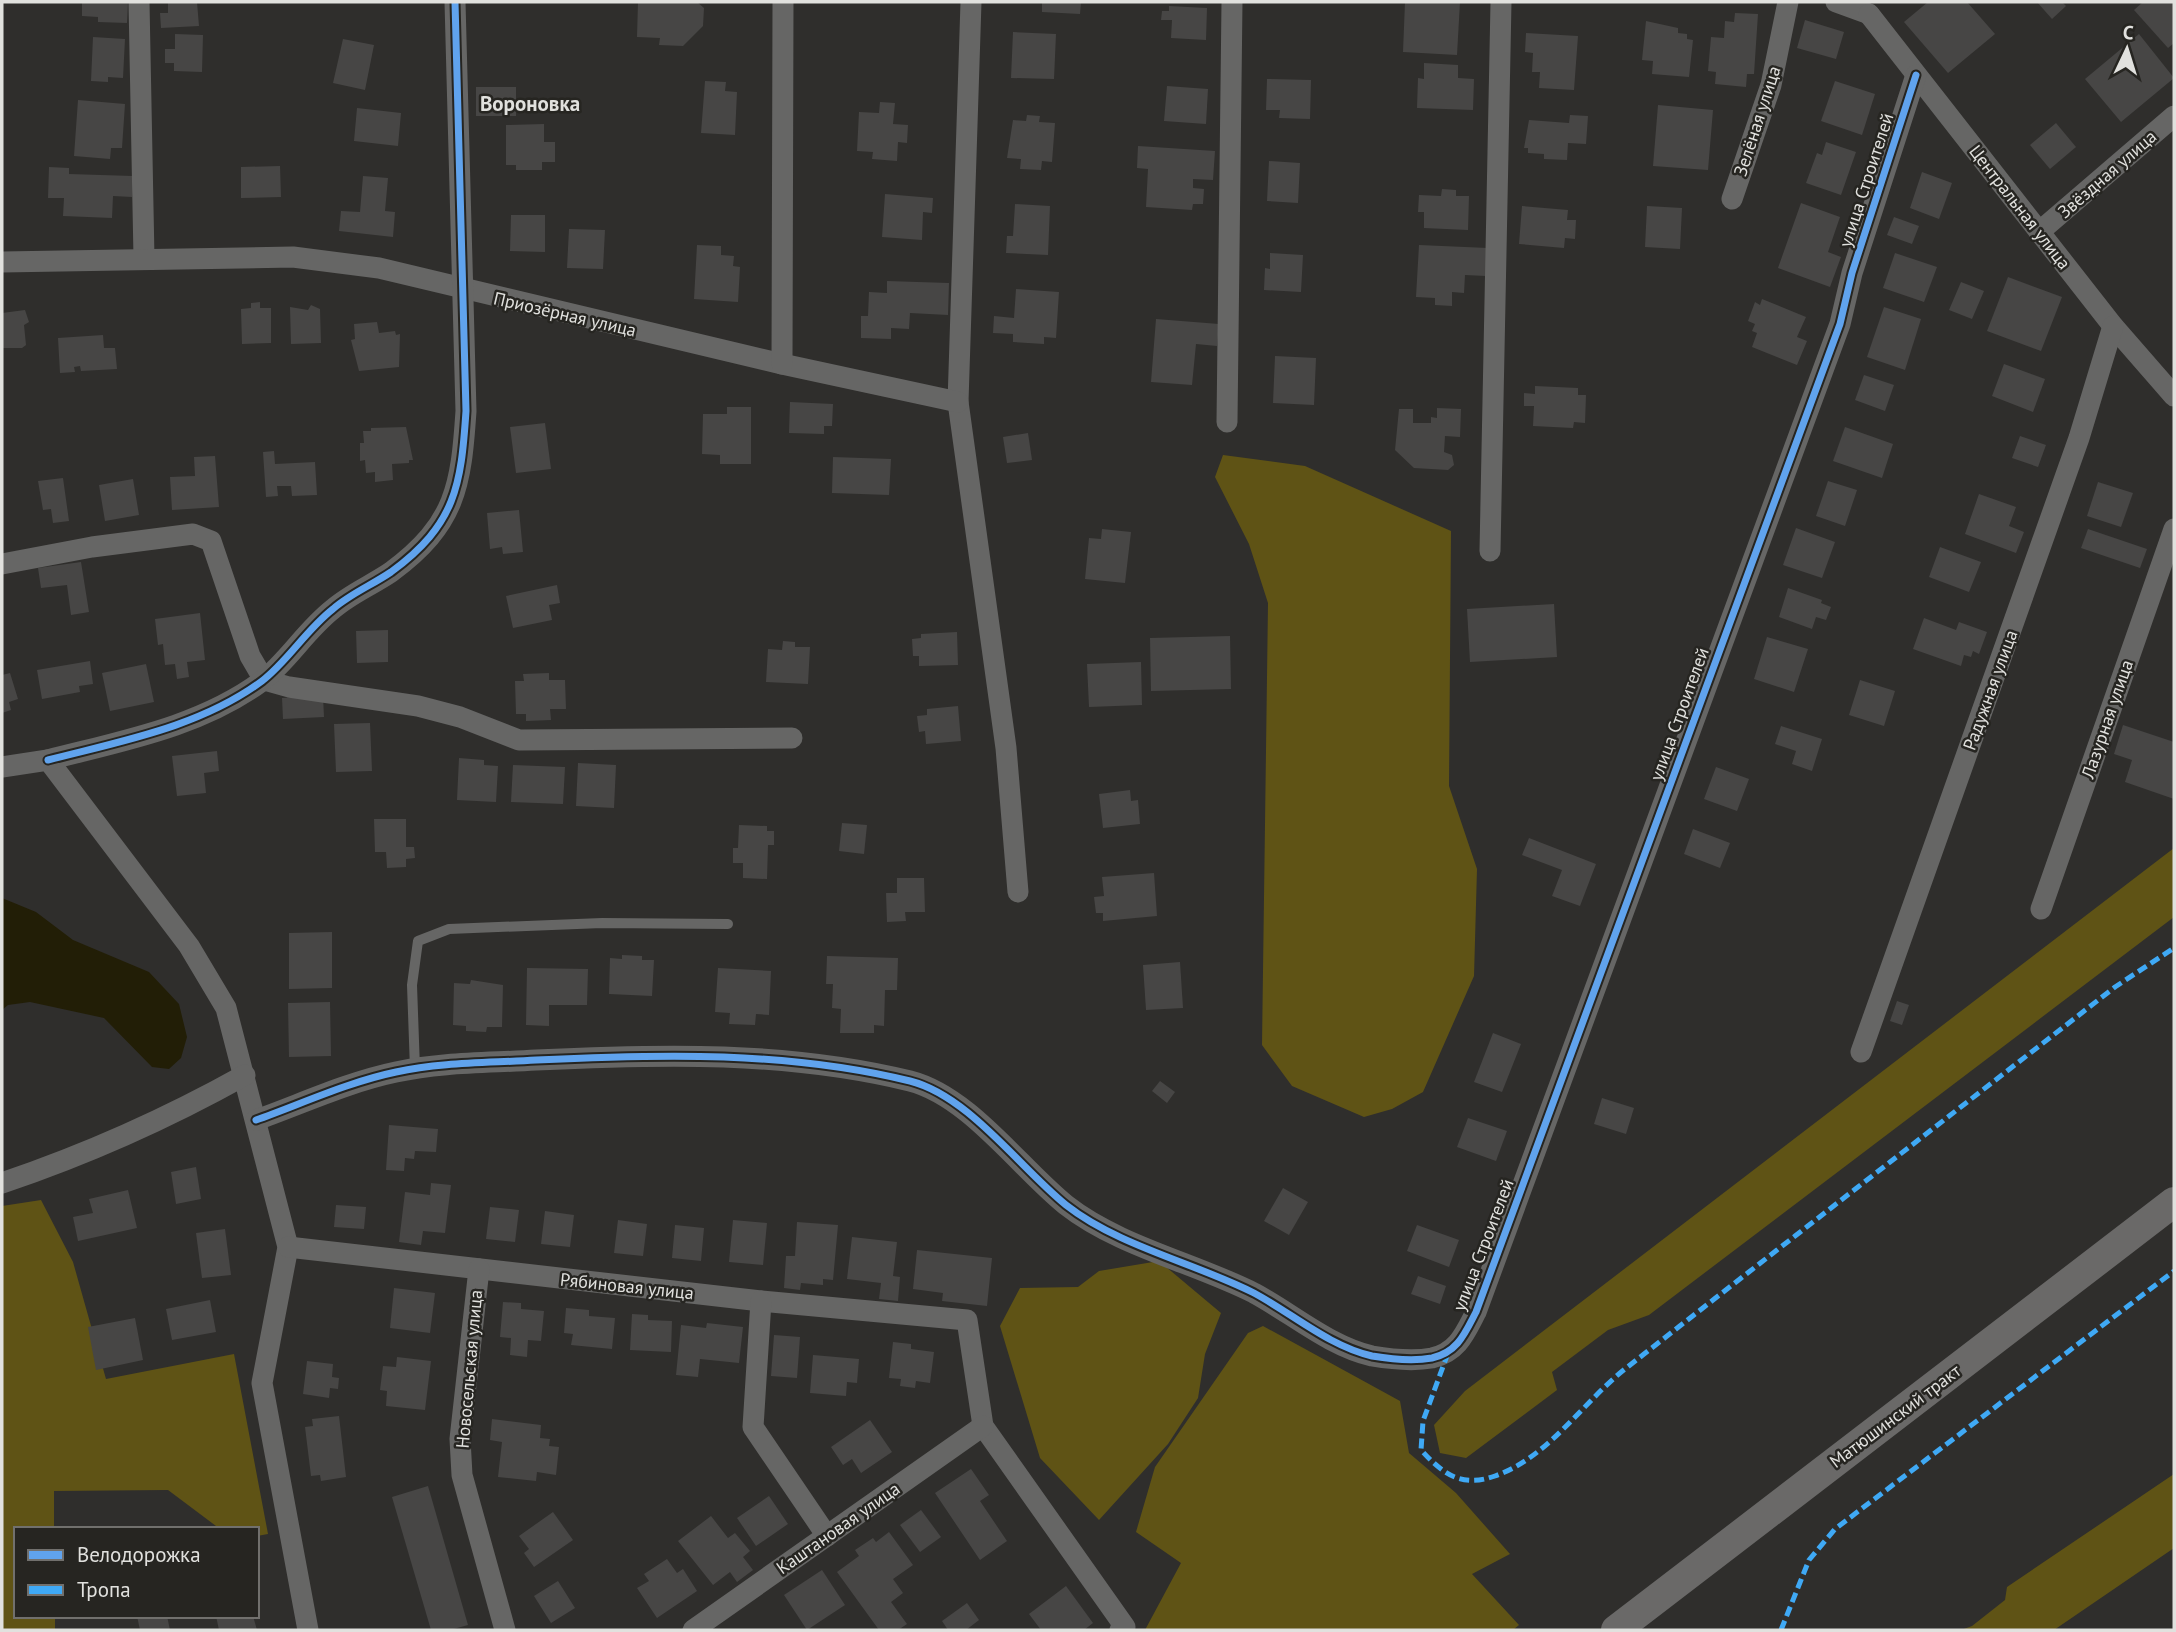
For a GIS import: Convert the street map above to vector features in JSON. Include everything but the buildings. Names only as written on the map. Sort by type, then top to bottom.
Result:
[{"type":"main road","name":"Матюшинский тракт","points":[[1615,1630],[2174,1202]]},
{"type":"street","points":[[139,2],[144,258]]},
{"type":"street","points":[[2,767],[48,760],[168,730],[242,694],[264,680],[332,609],[392,571],[422,545],[444,519],[462,467],[466,411],[455,2]]},
{"type":"street","points":[[782,364],[783,2]]},
{"type":"street","points":[[971,2],[958,402],[1006,748],[1018,892]]},
{"type":"street","points":[[1227,422],[1232,2]]},
{"type":"street","points":[[1490,551],[1501,2]]},
{"type":"street","name":"Зелёная улица","points":[[1732,199],[1771,85],[1788,2]]},
{"type":"street","points":[[1836,2],[1877,8]]},
{"type":"street","name":"Центральная улица","points":[[1877,8],[1916,75],[2113,326],[2174,396]]},
{"type":"street","name":"улица Строителей","points":[[415,1069],[654,1054],[743,1057],[810,1064],[912,1082],[949,1098],[1068,1206],[1101,1226],[1254,1293],[1337,1343],[1383,1357],[1429,1359],[1448,1353],[1461,1341],[1476,1312],[1840,324],[1852,274],[1916,75]]},
{"type":"street","name":"Звёздная улица","points":[[2039,232],[2174,116]]},
{"type":"street","name":"Приозёрная улица","points":[[2,262],[293,257],[379,268],[782,364],[958,402]]},
{"type":"street","name":"Радужная улица","points":[[1861,1052],[2079,438],[2113,326]]},
{"type":"street","name":"Лазурная улица","points":[[2041,909],[2174,529]]},
{"type":"street","points":[[2,564],[92,547],[194,534],[211,541],[250,656],[264,680],[289,687],[418,706],[460,717],[519,740],[792,738]]},
{"type":"street","points":[[48,760],[189,946],[226,1008],[288,1247],[262,1383],[307,1630]]},
{"type":"street","points":[[256,1120],[393,1072],[415,1069]]},
{"type":"street","points":[[2,1183],[51,1166],[209,1096],[245,1075]]},
{"type":"street","name":"Рябиновая улица","points":[[288,1247],[761,1301],[967,1320],[984,1426]]},
{"type":"street","name":"Новосельская улица","points":[[479,1269],[460,1439],[463,1475],[505,1630]]},
{"type":"street","points":[[761,1301],[753,1427],[827,1536]]},
{"type":"street","points":[[984,1426],[1123,1628]]},
{"type":"street","name":"Каштановая улица","points":[[693,1630],[984,1426]]},
{"type":"lane","points":[[415,1069],[412,985],[418,941],[449,929],[602,923],[727,924]]},
{"type":"shaded area","points":[[1223,455],[1305,466],[1451,531],[1449,786],[1477,869],[1474,976],[1423,1092],[1392,1109],[1364,1117],[1292,1086],[1262,1045],[1268,603],[1249,544],[1215,477]]},
{"type":"shaded area","points":[[2174,848],[2174,917],[1649,1315],[1608,1330],[1552,1372],[1557,1390],[1466,1458],[1440,1453],[1434,1425],[1465,1391]]},
{"type":"shaded area","points":[[2,898],[36,912],[73,940],[149,972],[179,1004],[187,1037],[181,1058],[169,1069],[152,1067],[104,1018],[30,1002],[8,1005],[2,1010]]},
{"type":"shaded area","points":[[41,1200],[73,1262],[106,1379],[234,1354],[268,1534],[259,1536],[259,1527],[217,1527],[168,1490],[54,1491],[54,1527],[14,1527],[14,1618],[55,1618],[55,1630],[2,1630],[2,1206]]},
{"type":"shaded area","points":[[1159,1261],[1221,1313],[1205,1354],[1198,1398],[1168,1444],[1099,1520],[1040,1458],[1000,1326],[1020,1288],[1078,1287],[1099,1271]]},
{"type":"shaded area","points":[[1263,1326],[1400,1401],[1409,1453],[1456,1493],[1510,1554],[1472,1574],[1519,1625],[1513,1630],[1145,1630],[1181,1563],[1136,1532],[1155,1467],[1248,1333]]},
{"type":"shaded area","points":[[2174,1474],[2174,1548],[2054,1630],[1961,1630],[1972,1626],[2005,1600],[2007,1587]]},
{"type":"marked path","points":[[1448,1353],[1423,1421],[1421,1450],[1445,1472],[1462,1479],[1483,1479],[1514,1467],[1549,1443],[1625,1369],[2115,987],[2174,948]]},
{"type":"marked path","points":[[1781,1630],[1809,1560],[1835,1529],[2174,1271]]},
{"type":"cycle path","points":[[48,760],[159,731],[238,697],[271,673],[333,609],[391,572],[413,554],[442,520],[457,482],[466,411],[455,2]]},
{"type":"cycle path","points":[[256,1120],[378,1076],[448,1065],[677,1056],[771,1060],[864,1071],[910,1081],[953,1101],[992,1134],[1066,1205],[1087,1219],[1133,1243],[1254,1293],[1341,1345],[1372,1356],[1402,1359],[1432,1358],[1448,1351],[1460,1341],[1476,1312],[1840,324],[1852,273],[1916,75]]},
{"type":"district","name":"Вороновка","points":[[530,103]]}]
